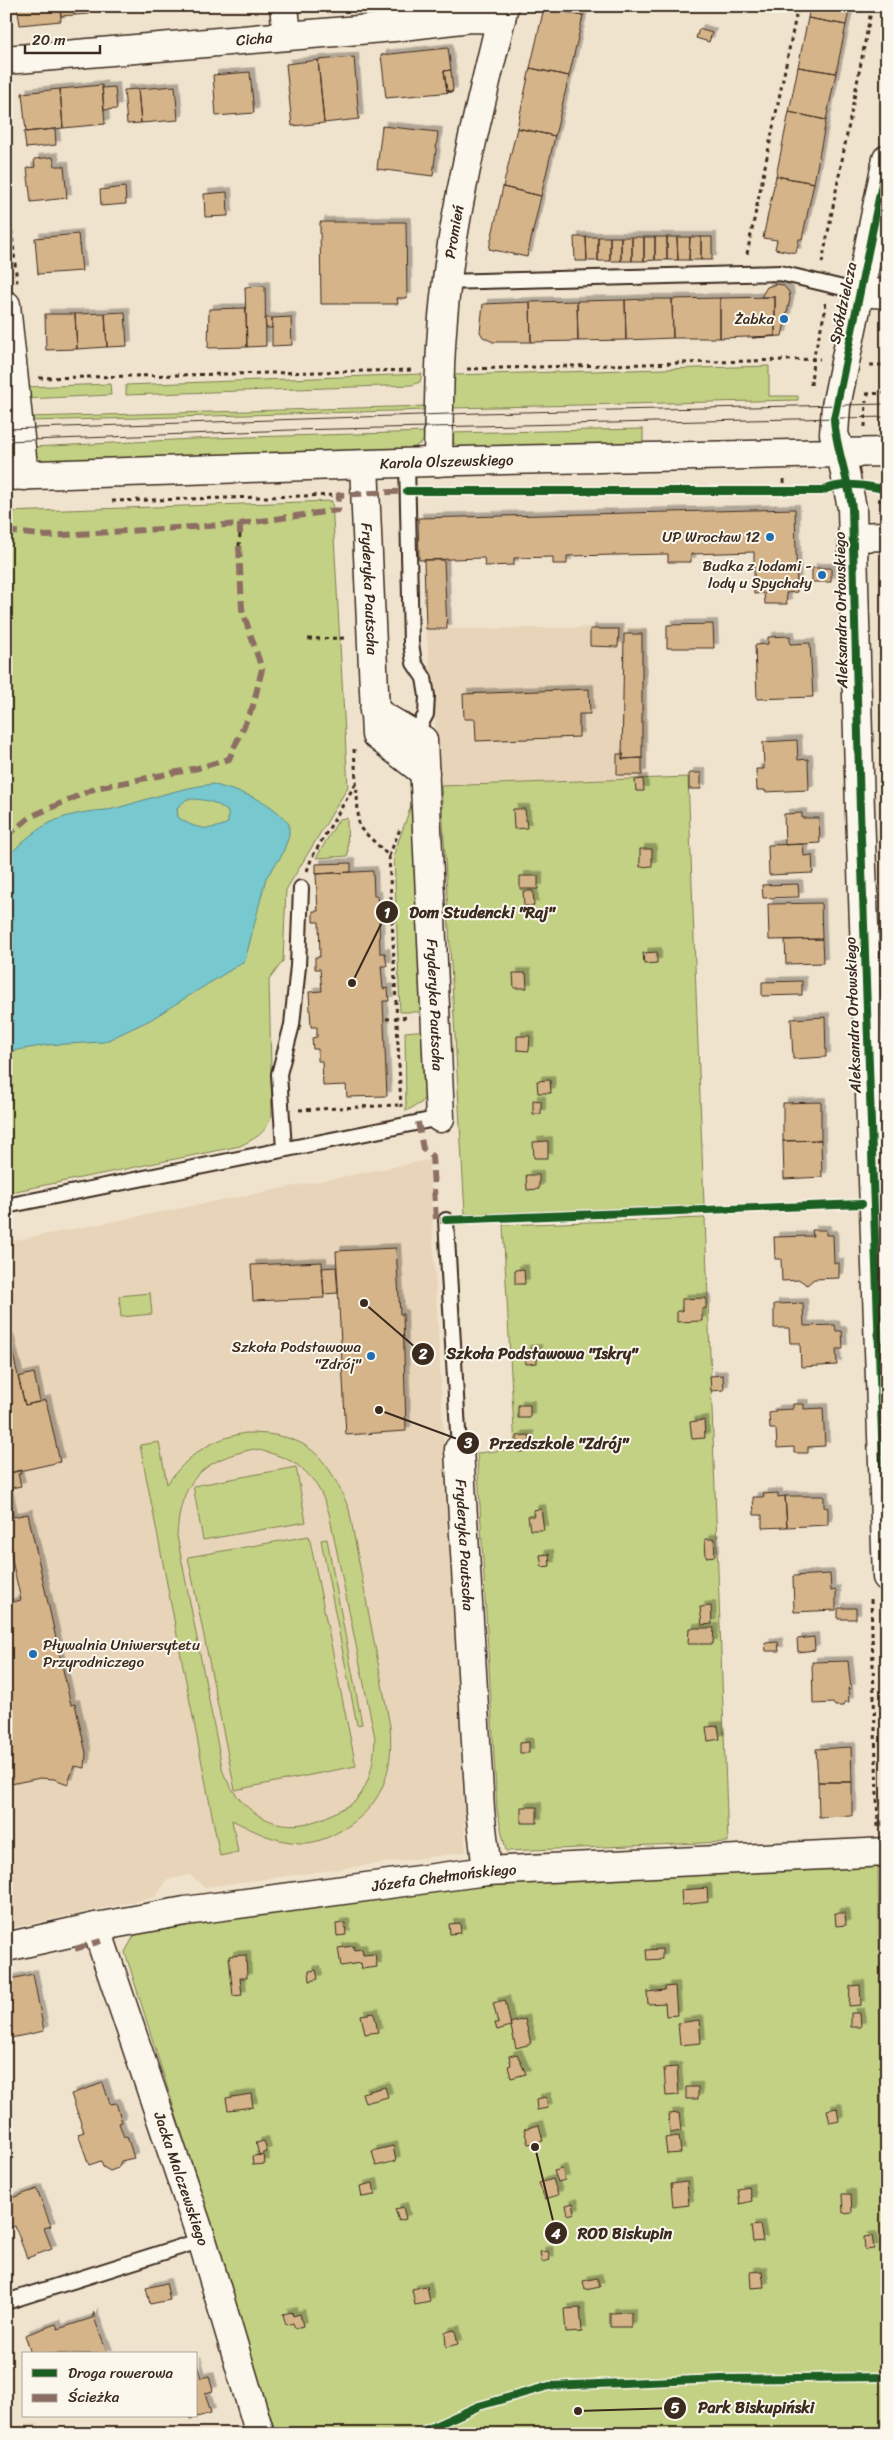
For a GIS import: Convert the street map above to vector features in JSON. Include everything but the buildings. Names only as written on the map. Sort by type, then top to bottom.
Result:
[{"type":"street","points":[[284,6],[286,35]]},
{"type":"street","name":"Cicha","points":[[6,60],[394,27],[503,12]]},
{"type":"street","name":"Promień","points":[[438,462],[446,282],[454,229],[503,12]]},
{"type":"street","name":"Spółdzielcza","points":[[841,453],[834,434],[834,419],[887,159]]},
{"type":"street","points":[[860,292],[887,294]]},
{"type":"street","points":[[12,297],[15,476]]},
{"type":"street","name":"Karola Olszewskiego","points":[[15,476],[438,462],[887,452]]},
{"type":"street","name":"Aleksandra Orłowskiego","points":[[841,453],[849,485],[852,537],[887,1577]]},
{"type":"street","name":"Fryderyka Pautscha","points":[[364,465],[376,735],[425,773]]},
{"type":"street","points":[[852,537],[887,536]]},
{"type":"street","points":[[374,711],[415,735]]},
{"type":"street","name":"Fryderyka Pautscha","points":[[415,735],[423,740],[440,1118]]},
{"type":"street","name":"Fryderyka Pautscha","points":[[459,1450],[480,1810],[487,1871]]},
{"type":"street","name":"Józefa Chełmońskiego","points":[[6,1947],[96,1927],[185,1911],[487,1871],[887,1852]]},
{"type":"street","name":"Jacka Malczewskiego","points":[[96,1927],[202,2240],[260,2434]]},
{"type":"lane","points":[[446,282],[780,273],[860,292]]},
{"type":"lane","points":[[407,463],[410,643],[414,663],[424,678],[427,696],[426,714],[415,735]]},
{"type":"lane","points":[[284,1149],[279,1074],[292,1025],[298,966],[301,888]]},
{"type":"lane","points":[[6,1206],[440,1118]]},
{"type":"lane","name":"Fryderyka Pautscha","points":[[446,1220],[459,1450]]},
{"type":"lane","points":[[6,2302],[202,2240]]},
{"type":"path","points":[[743,274],[798,6]]},
{"type":"path","points":[[811,387],[813,359],[826,308],[819,282],[872,6]]},
{"type":"path","points":[[6,175],[12,297]]},
{"type":"path","points":[[460,370],[829,359]]},
{"type":"path","points":[[13,378],[421,370]]},
{"type":"path","points":[[866,384],[865,429],[872,429]]},
{"type":"path","points":[[866,394],[887,393]]},
{"type":"path","points":[[849,485],[869,485],[886,492],[885,501],[887,501]]},
{"type":"path","points":[[111,501],[339,495]]},
{"type":"path","points":[[240,534],[240,546]]},
{"type":"path","points":[[308,639],[346,638]]},
{"type":"path","points":[[301,888],[312,857],[356,782]]},
{"type":"path","points":[[359,827],[389,856],[402,1125]]},
{"type":"path","points":[[386,1018],[409,1017]]},
{"type":"path","points":[[280,1110],[401,1104]]},
{"type":"shaded area","points":[[646,627],[647,778],[441,786],[426,629]]},
{"type":"shaded area","points":[[429,1160],[466,1852],[205,1887],[189,1875],[167,1880],[156,1897],[6,1929],[6,1242]]},
{"type":"shaded area","points":[[39,2423],[40,2434],[6,2434],[6,2428]]},
{"type":"green space","points":[[769,366],[769,396],[798,396],[798,400],[453,408],[453,375]]},
{"type":"green space","points":[[422,374],[420,382],[412,385],[126,395],[126,385]]},
{"type":"green space","points":[[110,384],[111,395],[26,399],[26,387]]},
{"type":"green space","points":[[428,406],[429,410],[30,421],[29,417]]},
{"type":"green space","points":[[643,429],[643,444],[459,447],[450,440],[449,433]]},
{"type":"green space","points":[[428,432],[425,440],[412,449],[33,461],[32,447],[214,438]]},
{"type":"green space","points":[[332,501],[348,787],[286,890],[283,961],[269,980],[272,1114],[270,1121],[264,1131],[240,1146],[6,1193],[6,512]]},
{"type":"green space","points":[[688,777],[704,1205],[465,1214],[441,786]]},
{"type":"green space","points":[[414,797],[423,1012],[400,1012],[394,854]]},
{"type":"green space","points":[[347,818],[348,856],[316,858],[339,819]]},
{"type":"green space","points":[[427,1030],[427,1094],[421,1103],[406,1111],[405,1032]]},
{"type":"green space","points":[[705,1218],[728,1842],[506,1851],[497,1810],[477,1453],[515,1449],[503,1225]]},
{"type":"green space","points":[[150,1293],[152,1314],[121,1317],[119,1296]]},
{"type":"green space","points":[[246,1433],[268,1434],[285,1437],[300,1443],[323,1461],[341,1490],[349,1509],[390,1726],[391,1743],[390,1759],[382,1787],[375,1800],[354,1822],[326,1838],[310,1843],[300,1843],[273,1838],[232,1820],[238,1852],[220,1856],[140,1445],[159,1442],[167,1484],[183,1465],[201,1450],[221,1439]],"holes":[[[254,1449],[292,1462],[302,1469],[317,1487],[329,1513],[375,1738],[369,1778],[357,1799],[317,1821],[300,1824],[284,1824],[269,1820],[255,1813],[232,1789],[223,1772],[177,1536],[183,1501],[189,1487],[197,1476],[207,1467],[236,1454]]]},
{"type":"green space","points":[[296,1467],[306,1522],[203,1540],[193,1486]]},
{"type":"green space","points":[[309,1536],[356,1766],[235,1790],[188,1557]]},
{"type":"green space","points":[[327,1539],[362,1724],[357,1725],[321,1540]]},
{"type":"green space","points":[[878,1866],[887,2434],[276,2434],[125,1952],[135,1934],[458,1883]]},
{"type":"water","points":[[213,784],[263,802],[272,807],[289,824],[289,836],[282,855],[266,878],[245,961],[150,1020],[104,1042],[47,1045],[6,1052],[6,858],[33,834],[51,822],[62,818],[87,812],[113,809],[188,788]],"holes":[[[187,799],[204,800],[219,805],[228,812],[228,823],[214,828],[202,828],[196,827],[178,817],[177,808]]]},
{"type":"tram line","points":[[6,429],[479,413],[887,404]]},
{"type":"tram line","points":[[6,441],[291,430],[887,417]]},
{"type":"marked path","points":[[6,531],[47,536],[240,524],[338,510],[339,495],[410,491]]},
{"type":"marked path","points":[[240,524],[240,534]]},
{"type":"marked path","points":[[6,837],[30,817],[96,788],[198,768],[229,759],[253,706],[262,669],[242,609],[239,546]]},
{"type":"marked path","points":[[418,1122],[423,1149],[432,1156],[436,1221],[449,1220]]},
{"type":"marked path","points":[[879,1824],[887,1823]]},
{"type":"marked path","points":[[75,1949],[101,1941]]},
{"type":"cycle path","points":[[887,159],[834,419],[852,508],[860,811],[887,1577]]},
{"type":"cycle path","points":[[407,491],[822,491],[845,485],[887,490]]},
{"type":"cycle path","points":[[446,1220],[862,1204]]},
{"type":"cycle path","points":[[417,2434],[479,2406],[549,2386],[722,2379],[887,2377]]},
{"type":"place","name":"Żabka","points":[[784,319]]},
{"type":"place","name":"UP Wrocław 12","points":[[770,537]]},
{"type":"place","name":"Budka z lodami - lody u Spychały","points":[[822,575]]},
{"type":"place","name":"Dom Studencki \"Raj\"","points":[[352,983]]},
{"type":"place","name":"Szkoła Podstawowa \"Iskry\"","points":[[364,1303]]},
{"type":"place","name":"Szkoła Podstawowa \"Zdrój\"","points":[[371,1356]]},
{"type":"place","name":"Przedszkole \"Zdrój\"","points":[[379,1410]]},
{"type":"place","name":"Pływalnia Uniwersytetu Przyrodniczego","points":[[33,1654]]},
{"type":"place","name":"ROD Biskupin","points":[[535,2147]]},
{"type":"place","name":"Park Biskupiński","points":[[578,2411]]}]
